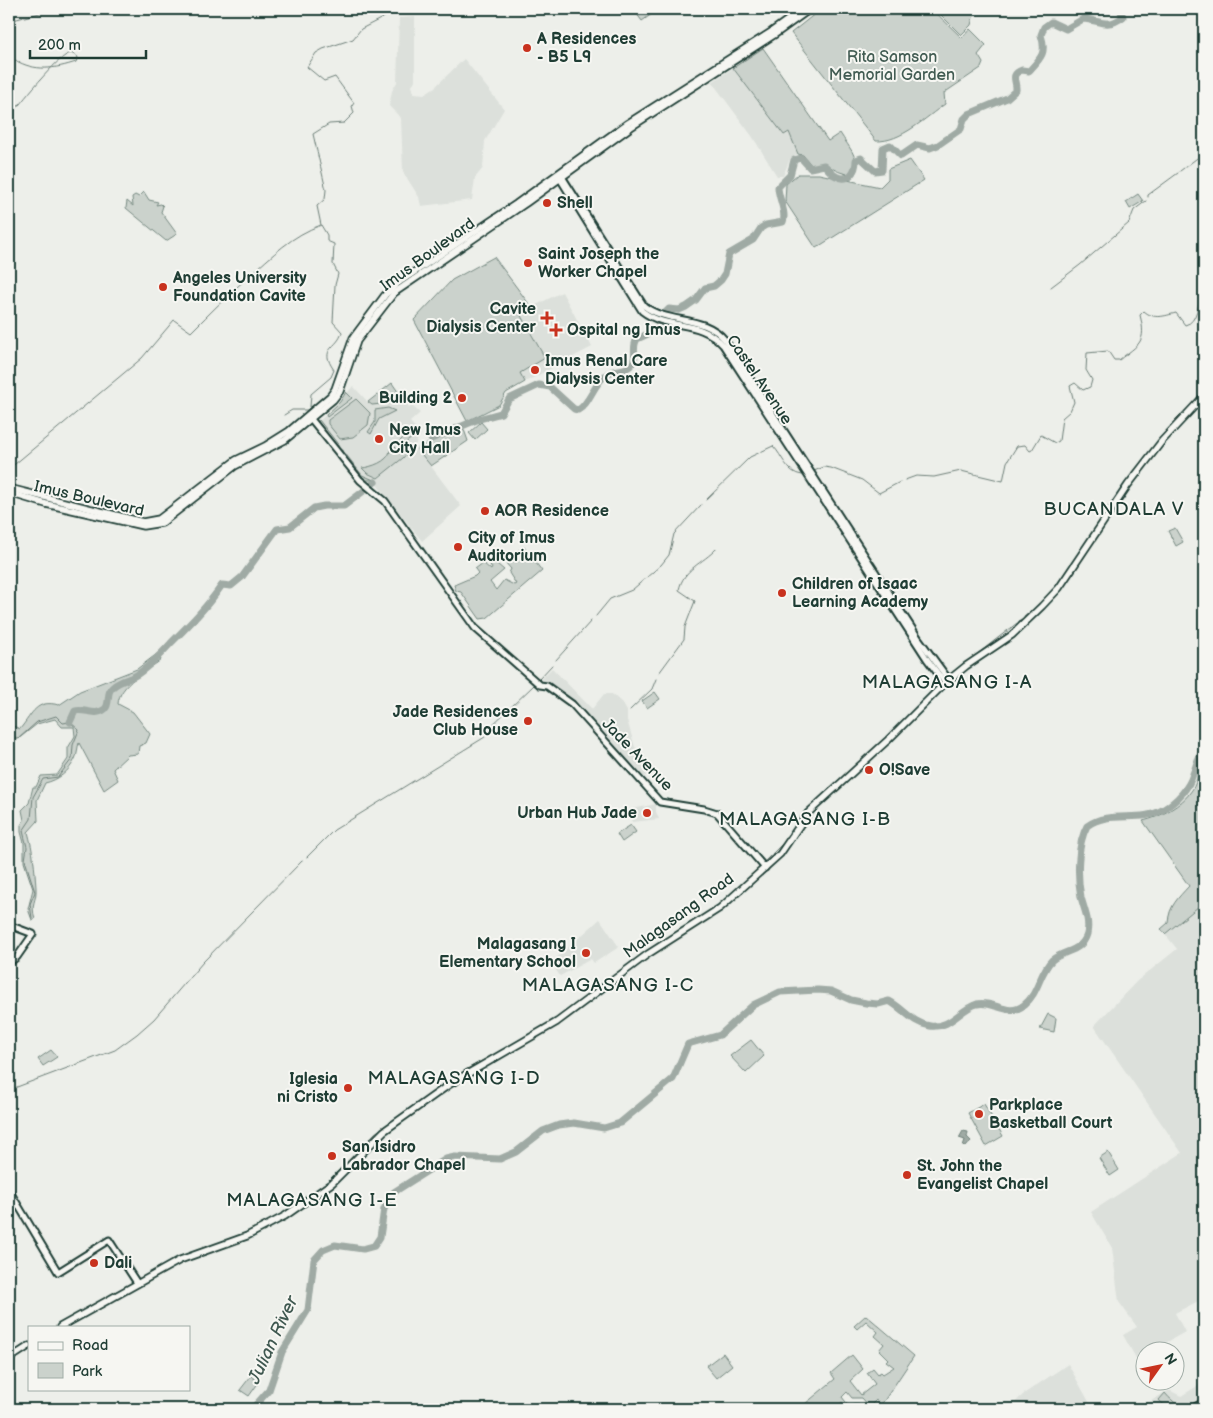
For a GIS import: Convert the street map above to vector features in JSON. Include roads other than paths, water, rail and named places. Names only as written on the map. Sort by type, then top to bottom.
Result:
[{"type":"highway","points":[[1193,1409],[1204,1403]]},
{"type":"main road","name":"Imus Boulevard","points":[[9,488],[143,522],[159,519],[236,460],[265,446],[289,431],[330,396],[335,389],[353,338],[390,289],[561,177],[628,123],[771,32],[803,9]]},
{"type":"main road","name":"Imus Boulevard","points":[[9,493],[46,504],[134,524],[156,526],[234,466],[274,446],[311,419],[337,396],[357,340],[394,293],[631,127],[774,35],[810,9]]},
{"type":"main road","name":"Malagasang Road","points":[[62,1326],[180,1260],[247,1236],[312,1199],[332,1183],[384,1132],[450,1084],[572,1012],[648,954],[720,908],[765,868],[795,834],[808,813],[888,740],[947,681],[1012,635],[1059,588],[1128,485],[1162,441],[1204,396]]},
{"type":"main road","points":[[9,1359],[28,1347]]},
{"type":"street","name":"Castel Avenue","points":[[561,177],[642,311],[660,320],[692,325],[707,331],[723,345],[927,659],[947,681]]},
{"type":"street","name":"Jade Avenue","points":[[311,419],[360,480],[385,501],[475,628],[540,685],[548,686],[572,704],[660,802],[704,809],[717,814],[765,868]]},
{"type":"street","points":[[9,925],[33,934],[17,957],[9,963]]},
{"type":"street","points":[[9,1190],[58,1272],[109,1240],[137,1283]]},
{"type":"waterway","points":[[9,19],[13,20],[55,9]]},
{"type":"waterway","points":[[665,313],[669,309],[679,310],[686,307],[696,300],[705,288],[714,286],[721,280],[725,274],[729,254],[753,240],[761,228],[766,225],[783,222],[784,214],[778,187],[790,175],[794,160],[801,158],[810,168],[824,165],[834,175],[845,178],[851,175],[855,168],[856,160],[861,158],[875,171],[882,170],[883,148],[890,145],[901,156],[917,145],[930,148],[938,145],[961,129],[964,119],[969,114],[1007,98],[1016,90],[1016,74],[1022,70],[1029,71],[1042,55],[1043,41],[1041,35],[1044,27],[1051,22],[1066,29],[1083,19],[1112,23],[1123,17],[1120,9]]},
{"type":"waterway","points":[[284,415],[292,410],[307,410],[310,407],[311,394],[331,377],[334,370],[328,357],[328,352],[340,338],[342,332],[333,322],[335,285],[338,274],[333,264],[334,244],[327,241],[327,235],[321,225],[317,206],[325,199],[326,190],[313,134],[329,124],[344,123],[354,113],[352,106],[354,103],[335,77],[324,81],[307,67],[316,53],[353,39],[361,29],[394,12]]},
{"type":"waterway","points":[[9,118],[39,81],[48,71],[57,62],[71,53],[78,57],[76,62],[53,68],[45,68],[38,68],[15,60]]},
{"type":"waterway","points":[[1180,171],[1204,153]]},
{"type":"waterway","points":[[1148,197],[1148,195],[1178,173]]},
{"type":"waterway","points":[[1051,287],[1129,223],[1134,210],[1146,201]]},
{"type":"waterway","points":[[9,466],[15,464],[142,358],[174,320],[191,332],[274,254],[301,234],[321,225]]},
{"type":"waterway","points":[[905,480],[916,476],[934,477],[961,471],[1003,481],[1007,462],[1017,446],[1025,445],[1030,451],[1041,435],[1055,443],[1059,441],[1062,418],[1070,411],[1074,402],[1070,386],[1075,383],[1083,390],[1090,387],[1092,380],[1086,370],[1087,353],[1108,351],[1114,360],[1119,360],[1140,342],[1142,337],[1140,315],[1144,311],[1152,316],[1176,313],[1185,325],[1193,320],[1204,293]]},
{"type":"waterway","points":[[431,439],[479,419],[501,413],[509,399],[539,385],[550,387],[574,409],[578,410],[586,403],[602,378],[607,374],[630,366],[634,361],[635,342],[637,339],[650,333],[661,324]]},
{"type":"waterway","points":[[706,500],[750,457],[773,446],[788,468],[802,475]]},
{"type":"waterway","points":[[814,471],[824,467],[831,468],[862,480],[879,493],[900,482]]},
{"type":"waterway","points":[[371,485],[375,482]]},
{"type":"waterway","points":[[70,722],[75,711],[98,712],[105,709],[108,704],[111,688],[135,676],[147,667],[198,615],[222,585],[231,586],[242,577],[277,529],[290,527],[314,508],[344,506],[365,490]]},
{"type":"waterway","points":[[596,616],[610,599],[632,590],[661,565],[669,555],[674,534],[701,505]]},
{"type":"waterway","points":[[659,673],[684,639],[685,627],[695,601],[679,590],[681,583],[689,571],[716,549]]},
{"type":"waterway","points":[[1024,617],[1029,613]]},
{"type":"waterway","points":[[958,669],[1021,620]]},
{"type":"waterway","points":[[556,660],[591,621]]},
{"type":"waterway","points":[[539,679],[552,665]]},
{"type":"waterway","points":[[630,710],[652,689],[656,679]]},
{"type":"waterway","points":[[487,730],[534,685]]},
{"type":"waterway","points":[[9,733],[18,739],[37,722],[56,716],[63,723],[70,722],[79,730],[73,745],[72,759],[58,777],[43,779],[33,797],[31,819],[23,831],[27,847],[25,860],[35,892],[30,904],[32,918]]},
{"type":"waterway","points":[[847,774],[902,722]]},
{"type":"waterway","points":[[307,857],[334,830],[485,737]]},
{"type":"waterway","name":"Julian River","points":[[252,1409],[269,1390],[282,1352],[308,1310],[314,1260],[323,1250],[335,1245],[363,1249],[374,1246],[380,1237],[384,1209],[394,1192],[446,1159],[455,1157],[500,1159],[516,1152],[543,1131],[559,1125],[574,1123],[604,1128],[620,1123],[673,1079],[688,1044],[720,1035],[753,1005],[780,992],[831,991],[851,1000],[866,1003],[878,1004],[889,1001],[913,1019],[930,1026],[943,1025],[977,1004],[989,1004],[1012,1010],[1024,1005],[1033,995],[1044,971],[1052,960],[1077,948],[1085,940],[1088,929],[1081,897],[1079,870],[1081,842],[1087,826],[1105,818],[1145,816],[1164,809],[1178,798],[1185,789],[1191,779],[1198,758],[1204,750]]},
{"type":"waterway","points":[[797,825],[805,812]]},
{"type":"waterway","points":[[764,862],[787,839]]},
{"type":"waterway","points":[[9,1090],[115,1050],[137,1034],[154,1019],[203,962],[302,861]]},
{"type":"waterway","points":[[346,1163],[375,1133],[465,1070],[523,1039]]},
{"type":"waterway","points":[[323,1186],[344,1165]]},
{"type":"waterway","points":[[137,1280],[158,1269]]},
{"type":"waterway","points":[[64,1321],[133,1282]]},
{"type":"waterway","points":[[9,1356],[28,1343]]},
{"type":"place","name":"A Residences - B5 L9","points":[[527,48]]},
{"type":"place","name":"Shell","points":[[547,203]]},
{"type":"place","name":"Saint Joseph the Worker Chapel","points":[[528,263]]},
{"type":"place","name":"Angeles University Foundation Cavite","points":[[163,287]]},
{"type":"place","name":"Cavite Dialysis Center","points":[[547,318]]},
{"type":"place","name":"Ospital ng Imus","points":[[556,330]]},
{"type":"place","name":"Imus Renal Care Dialysis Center","points":[[535,370]]},
{"type":"place","name":"Building 2","points":[[462,398]]},
{"type":"place","name":"New Imus City Hall","points":[[379,439]]},
{"type":"place","name":"AOR Residence","points":[[485,511]]},
{"type":"place","name":"City of Imus Auditorium","points":[[458,547]]},
{"type":"place","name":"Children of Isaac Learning Academy","points":[[782,593]]},
{"type":"place","name":"Jade Residences Club House","points":[[528,721]]},
{"type":"place","name":"O!Save","points":[[869,770]]},
{"type":"place","name":"Urban Hub Jade","points":[[647,813]]},
{"type":"place","name":"Malagasang I Elementary School","points":[[586,953]]},
{"type":"place","name":"Iglesia ni Cristo","points":[[348,1088]]},
{"type":"place","name":"Parkplace Basketball Court","points":[[979,1114]]},
{"type":"place","name":"San Isidro Labrador Chapel","points":[[332,1156]]},
{"type":"place","name":"St. John the Evangelist Chapel","points":[[907,1175]]},
{"type":"place","name":"Dali","points":[[94,1263]]},
{"type":"district","name":"BUCANDALA V","points":[[1114,509]]},
{"type":"district","name":"MALAGASANG I-A","points":[[947,682]]},
{"type":"district","name":"MALAGASANG I-B","points":[[805,819]]},
{"type":"district","name":"MALAGASANG I-C","points":[[608,985]]},
{"type":"district","name":"MALAGASANG I-D","points":[[454,1078]]},
{"type":"district","name":"MALAGASANG I-E","points":[[312,1200]]},
{"type":"park label","name":"Rita Samson Memorial Garden","points":[[892,66]]}]
